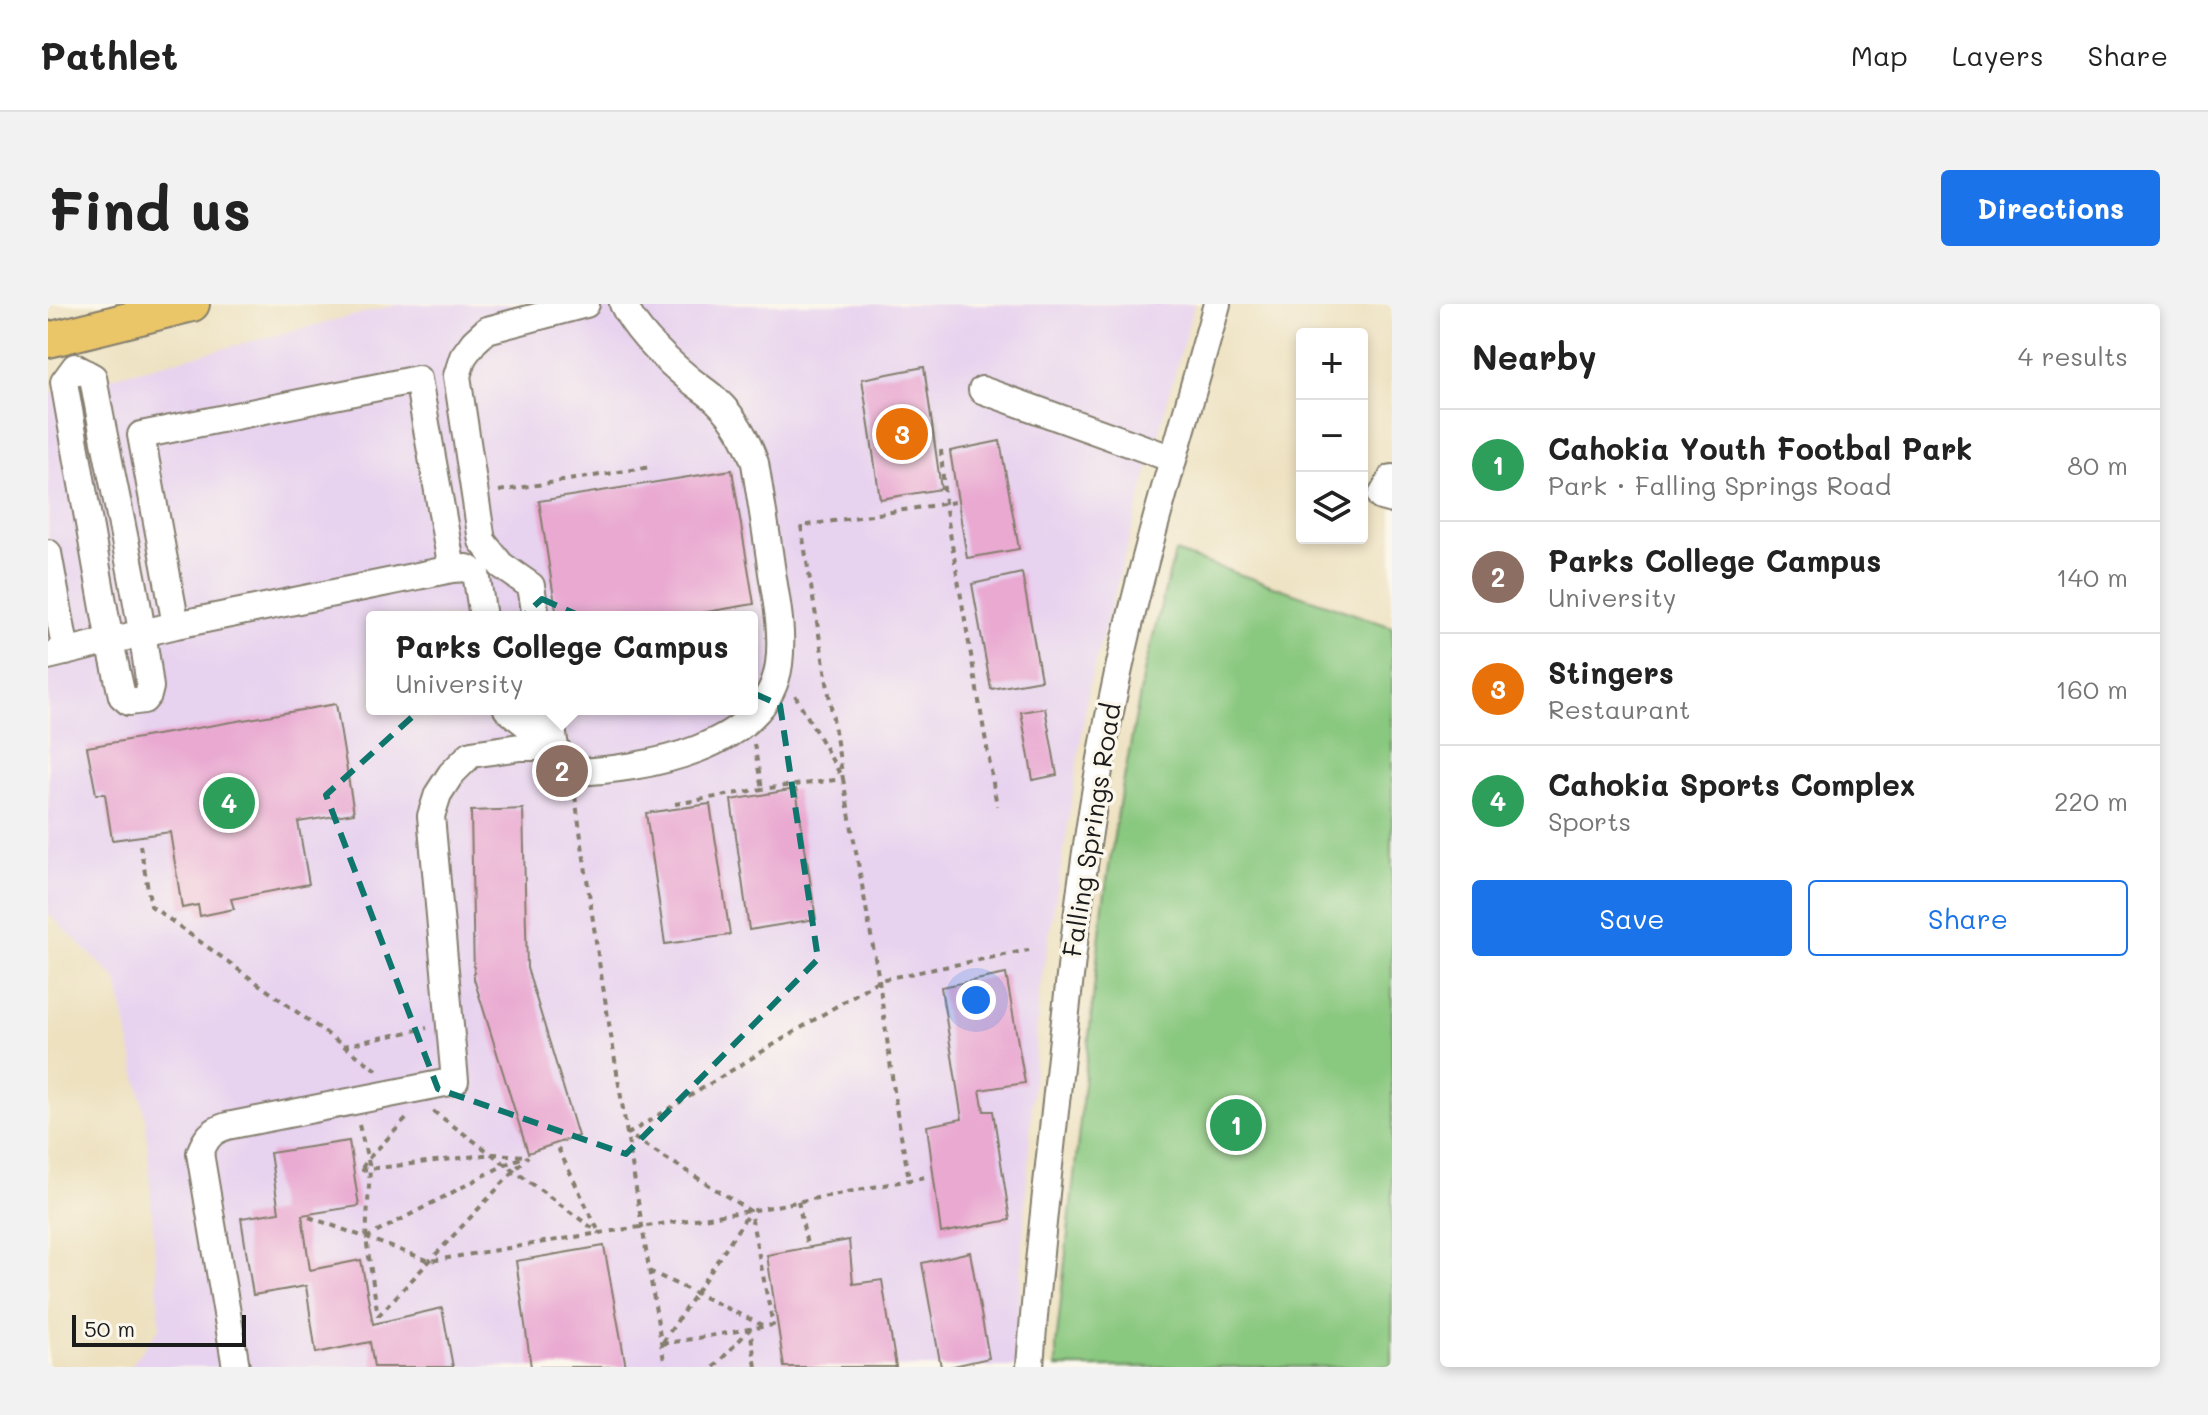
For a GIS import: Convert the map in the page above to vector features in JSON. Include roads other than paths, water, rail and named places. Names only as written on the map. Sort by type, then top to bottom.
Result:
[{"type":"main road","points":[[64,348],[192,304]]},
{"type":"street","points":[[535,611],[531,586],[501,565],[482,541],[457,376],[463,357],[487,330],[586,304]]},
{"type":"street","points":[[623,304],[644,334],[688,378],[718,401],[747,440],[755,463],[781,630],[779,667],[768,698],[758,710]]},
{"type":"street","name":"Falling Springs Road","points":[[1030,1367],[1035,1292],[1071,961],[1093,805],[1117,678],[1152,531],[1217,304]]},
{"type":"street","points":[[64,348],[93,377],[143,634],[150,687],[144,700],[129,702],[122,696],[64,382],[64,348]]},
{"type":"street","points":[[176,625],[141,435],[418,379],[457,376]]},
{"type":"street","points":[[418,379],[452,569]]},
{"type":"street","points":[[982,390],[1173,459]]},
{"type":"street","points":[[430,444],[466,435]]},
{"type":"street","points":[[81,470],[108,465]]},
{"type":"street","points":[[1392,478],[1381,497],[1392,500]]},
{"type":"street","points":[[441,505],[475,495]]},
{"type":"street","points":[[48,553],[57,654],[176,625],[452,569],[467,568],[476,573],[482,611]]},
{"type":"street","points":[[515,715],[555,747],[572,772],[603,771],[680,756],[723,737],[754,715]]},
{"type":"street","points":[[550,715],[555,747]]},
{"type":"street","points":[[236,1367],[200,1153],[204,1142],[214,1130],[227,1126],[353,1101],[415,1097],[455,1081],[431,816],[438,794],[451,774],[471,754],[520,747],[555,747]]},
{"type":"place","name":"Stingers","points":[[902,434]]},
{"type":"place","name":"Parks College Campus","points":[[562,771]]},
{"type":"place","name":"Cahokia Sports Complex","points":[[229,803]]},
{"type":"place","name":"Cahokia Youth Footbal Park","points":[[1236,1125]]}]
